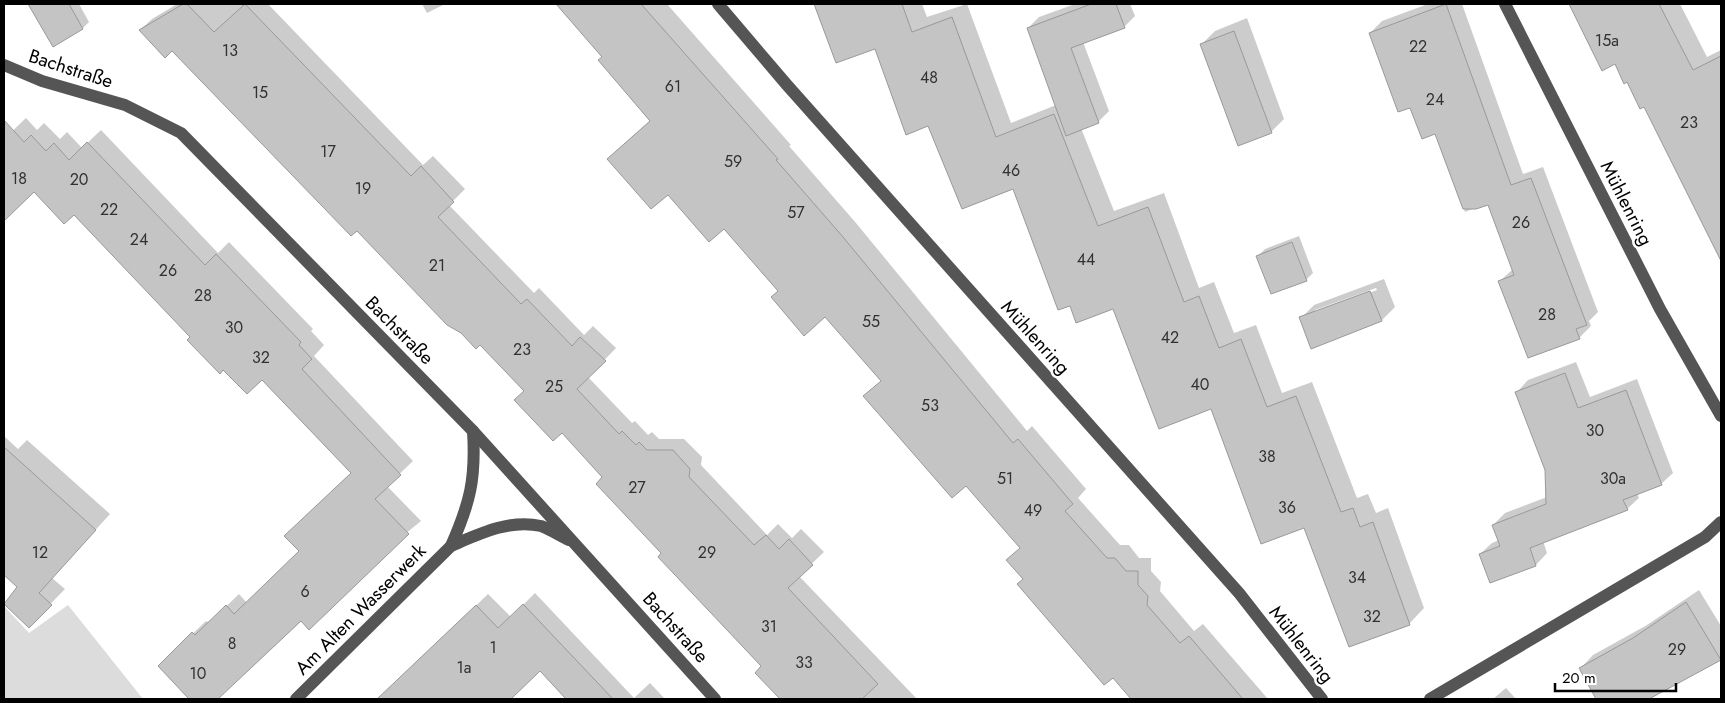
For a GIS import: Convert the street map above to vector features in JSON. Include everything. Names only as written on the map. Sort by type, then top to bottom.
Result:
[{"type":"street","name":"Mühlenring","points":[[718,4],[813,114],[1239,593],[1322,699]]},
{"type":"street","name":"Mühlenring","points":[[1505,4],[1660,310],[1721,416]]},
{"type":"street","name":"Bachstraße","points":[[4,65],[42,82],[125,105],[181,133],[473,431],[715,699]]},
{"type":"street","name":"Am Alten Wasserwerk","points":[[451,546],[472,492],[475,462],[473,431]]},
{"type":"street","points":[[1430,699],[1705,537],[1721,522]]},
{"type":"street","name":"Am Alten Wasserwerk","points":[[296,699],[451,546],[482,532],[513,525],[541,526],[576,544]]},
{"type":"shaded area","points":[[68,605],[143,699],[4,699],[4,606],[29,633]]},
{"type":"building","points":[[28,4],[69,4],[83,29],[53,47]]},
{"type":"building","points":[[183,4],[187,4],[214,32],[245,4],[411,176],[421,166],[454,202],[438,217],[521,304],[527,299],[572,346],[580,337],[606,361],[577,389],[619,434],[622,431],[636,445],[639,442],[647,450],[673,450],[690,469],[689,477],[754,545],[766,535],[779,549],[789,539],[813,565],[788,588],[878,684],[862,699],[780,699],[755,673],[761,666],[658,557],[661,553],[596,484],[602,477],[562,433],[553,441],[514,400],[524,391],[480,345],[476,349],[461,333],[447,325],[357,231],[351,236],[172,51],[165,58],[139,30]]},
{"type":"building","points":[[556,4],[641,4],[778,159],[776,160],[843,237],[1013,443],[1018,439],[1073,504],[1065,511],[1107,558],[1115,558],[1126,571],[1138,571],[1138,585],[1148,596],[1147,605],[1180,643],[1189,636],[1243,699],[1131,699],[1113,678],[1104,685],[1017,584],[1023,579],[1006,560],[1020,548],[966,486],[952,498],[863,396],[881,381],[825,317],[804,336],[771,297],[778,291],[724,229],[709,242],[668,195],[651,209],[607,159],[650,121],[598,60],[602,57]]},
{"type":"building","points":[[814,4],[902,4],[912,32],[952,17],[996,137],[1054,114],[1098,226],[1148,207],[1184,302],[1199,296],[1219,348],[1241,339],[1267,407],[1296,396],[1341,512],[1353,508],[1360,527],[1373,522],[1410,625],[1349,647],[1304,528],[1261,544],[1211,409],[1159,429],[1113,309],[1076,323],[1070,306],[1058,310],[1013,189],[962,209],[928,126],[906,135],[875,49],[836,63]]},
{"type":"building","points":[[1091,4],[1116,4],[1125,28],[1071,48],[1099,123],[1066,136],[1027,28]]},
{"type":"building","points":[[1446,4],[1511,185],[1531,178],[1587,325],[1576,329],[1580,339],[1528,358],[1498,281],[1514,275],[1488,205],[1476,209],[1463,209],[1435,134],[1422,139],[1410,108],[1398,112],[1369,33]]},
{"type":"building","points":[[1569,4],[1659,4],[1693,70],[1721,56],[1721,261],[1644,107],[1640,109],[1627,82],[1624,84],[1615,64],[1602,71]]},
{"type":"building","points":[[1234,31],[1272,133],[1238,146],[1200,44]]},
{"type":"building","points":[[4,120],[24,142],[31,135],[46,151],[54,143],[69,160],[87,142],[205,265],[216,254],[301,342],[299,345],[312,359],[302,369],[401,475],[375,499],[409,534],[309,630],[301,621],[218,699],[189,699],[158,666],[192,632],[195,635],[226,605],[234,614],[299,551],[284,536],[351,473],[262,380],[247,394],[223,370],[220,374],[187,340],[190,337],[74,215],[64,224],[34,192],[4,221]]},
{"type":"building","points":[[1292,242],[1307,281],[1271,294],[1256,256]]},
{"type":"building","points":[[1370,291],[1382,321],[1311,349],[1299,317]]},
{"type":"building","points":[[1565,373],[1578,408],[1626,390],[1662,485],[1623,500],[1628,510],[1530,548],[1536,566],[1490,583],[1479,554],[1500,546],[1492,525],[1546,504],[1545,470],[1515,392]]},
{"type":"building","points":[[4,447],[96,530],[39,593],[52,605],[29,628],[4,604],[17,587],[4,575]]},
{"type":"building","points":[[1686,602],[1721,660],[1649,699],[1596,699],[1579,668],[1633,638]]},
{"type":"building","points":[[523,604],[613,699],[566,699],[540,671],[511,699],[377,699],[476,605],[498,628]]}]
